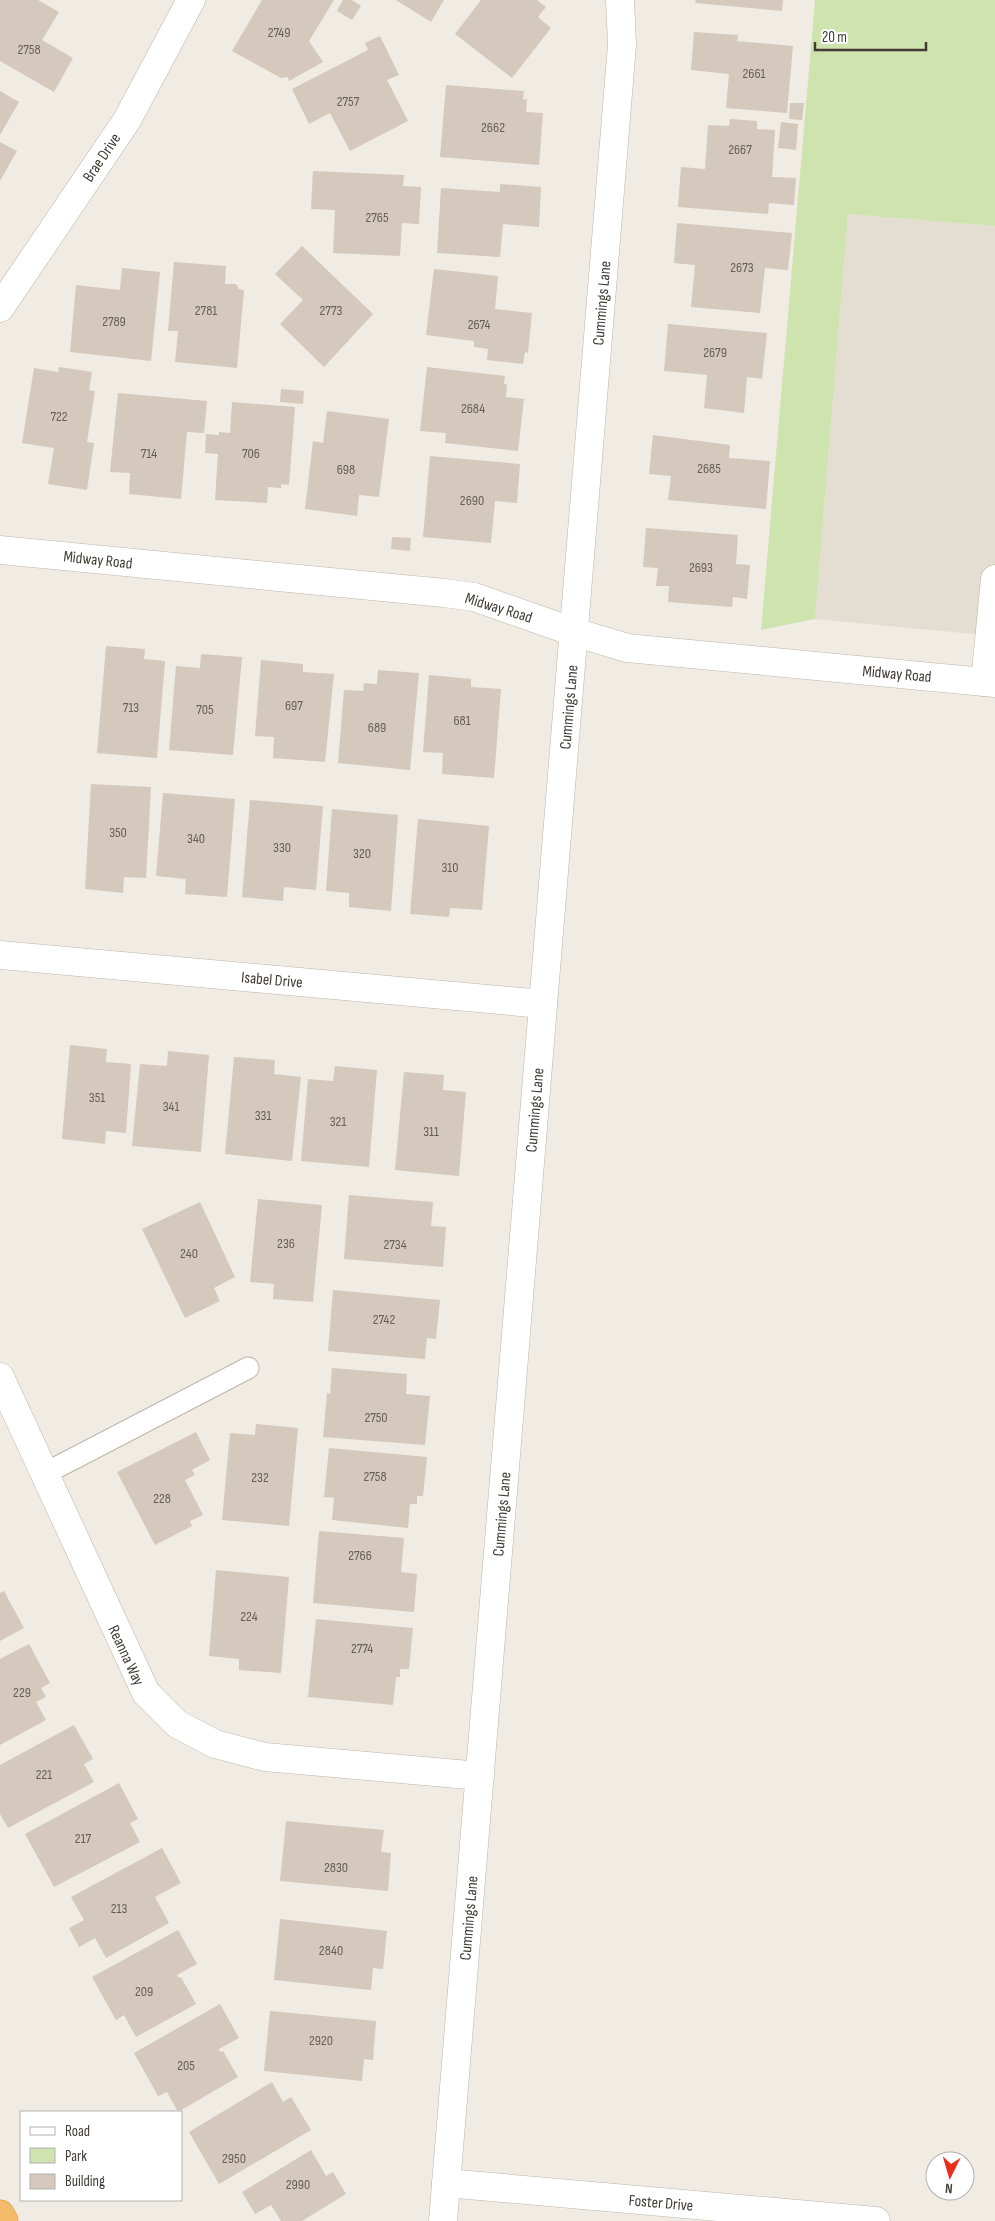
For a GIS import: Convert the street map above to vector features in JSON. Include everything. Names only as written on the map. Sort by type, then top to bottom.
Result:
[{"type":"highway","points":[[0,2214],[4,2221]]},
{"type":"street","name":"Brae Drive","points":[[0,308],[127,120],[191,0]]},
{"type":"street","name":"Cummings Lane","points":[[443,2221],[622,45],[620,0]]},
{"type":"street","name":"Midway Road","points":[[0,550],[444,592],[474,597],[574,632],[636,649],[990,682]]},
{"type":"street","points":[[990,682],[995,579]]},
{"type":"street","name":"Isabel Drive","points":[[0,955],[543,1004]]},
{"type":"street","name":"Reanna Way","points":[[0,1377],[146,1694],[177,1724],[215,1744],[266,1757],[480,1776]]},
{"type":"street","name":"Foster Drive","points":[[446,2183],[876,2221]]},
{"type":"lane","points":[[44,1474],[248,1368]]},
{"type":"shaded area","points":[[848,214],[995,226],[995,636],[815,619]]},
{"type":"green space","points":[[815,0],[995,0],[995,226],[848,214],[815,619],[761,630]]},
{"type":"building","points":[[0,0],[38,0],[59,12],[42,40],[73,58],[54,92],[0,61]]},
{"type":"building","points":[[262,0],[334,0],[309,41],[323,62],[289,81],[288,77],[281,78],[232,51]]},
{"type":"building","points":[[343,0],[352,0],[361,6],[352,20],[337,11]]},
{"type":"building","points":[[396,0],[444,0],[431,22]]},
{"type":"building","points":[[481,0],[537,0],[546,7],[538,17],[551,28],[512,78],[455,34]]},
{"type":"building","points":[[696,0],[783,0],[782,11],[695,3]]},
{"type":"building","points":[[694,32],[738,35],[737,41],[793,46],[787,113],[726,108],[729,74],[691,70]]},
{"type":"building","points":[[380,36],[399,75],[387,80],[408,121],[350,151],[330,113],[309,124],[292,89],[368,50],[365,43]]},
{"type":"building","points":[[446,85],[524,91],[523,100],[527,99],[526,112],[543,113],[539,165],[440,157]]},
{"type":"building","points":[[0,91],[19,102],[0,135]]},
{"type":"building","points":[[790,103],[804,103],[802,120],[789,119]]},
{"type":"building","points":[[730,119],[757,121],[757,129],[775,130],[772,177],[796,178],[794,205],[769,203],[768,214],[678,207],[681,167],[705,169],[708,125],[729,126]]},
{"type":"building","points":[[781,122],[798,124],[796,150],[778,148]]},
{"type":"building","points":[[0,142],[17,151],[0,181]]},
{"type":"building","points":[[313,171],[404,175],[403,186],[421,187],[419,224],[402,223],[400,256],[333,253],[335,210],[311,209]]},
{"type":"building","points":[[500,184],[541,187],[539,227],[503,224],[500,257],[437,253],[441,188],[500,192]]},
{"type":"building","points":[[677,223],[792,233],[788,270],[765,268],[760,313],[691,307],[695,265],[674,263]]},
{"type":"building","points":[[302,246],[373,314],[324,367],[280,324],[303,300],[275,274]]},
{"type":"building","points":[[174,262],[226,266],[225,284],[236,284],[239,289],[244,290],[237,368],[175,362],[178,331],[168,331]]},
{"type":"building","points":[[122,268],[160,272],[151,361],[70,352],[76,285],[120,290]]},
{"type":"building","points":[[434,269],[498,276],[495,309],[532,313],[528,353],[525,352],[523,364],[487,360],[488,349],[474,347],[474,341],[426,335]]},
{"type":"building","points":[[668,324],[767,333],[762,379],[747,377],[744,413],[704,408],[707,375],[664,371]]},
{"type":"building","points":[[59,367],[92,372],[89,390],[95,391],[87,442],[94,443],[87,490],[48,484],[54,448],[22,443],[34,368],[58,372]]},
{"type":"building","points":[[427,367],[505,376],[504,384],[507,384],[506,397],[524,399],[518,451],[445,443],[446,433],[420,431]]},
{"type":"building","points":[[281,389],[304,391],[303,404],[280,402]]},
{"type":"building","points":[[118,393],[207,401],[204,433],[187,432],[181,499],[129,494],[130,473],[110,472]]},
{"type":"building","points":[[232,402],[295,407],[289,485],[281,484],[281,488],[268,487],[267,503],[215,500],[218,454],[205,453],[206,434],[219,435],[219,432],[230,433]]},
{"type":"building","points":[[327,411],[389,419],[379,497],[359,495],[357,516],[305,509],[313,441],[323,443]]},
{"type":"building","points":[[653,435],[730,445],[729,458],[770,461],[766,509],[668,500],[671,476],[649,474]]},
{"type":"building","points":[[430,456],[520,464],[517,503],[495,501],[491,543],[423,537]]},
{"type":"building","points":[[646,528],[738,535],[736,564],[750,565],[747,599],[733,597],[732,607],[668,602],[669,586],[656,586],[658,568],[643,567]]},
{"type":"building","points":[[392,537],[411,538],[410,551],[391,549]]},
{"type":"building","points":[[106,646],[145,649],[144,659],[165,661],[157,758],[97,753]]},
{"type":"building","points":[[201,654],[242,657],[233,755],[169,750],[176,666],[200,668]]},
{"type":"building","points":[[261,660],[303,664],[303,672],[334,674],[325,762],[273,758],[274,737],[255,736]]},
{"type":"building","points":[[378,670],[419,673],[410,770],[338,763],[344,690],[363,691],[364,683],[377,684]]},
{"type":"building","points":[[429,675],[471,679],[471,687],[501,689],[494,778],[442,774],[443,753],[423,752]]},
{"type":"building","points":[[91,784],[151,787],[146,878],[124,877],[123,893],[85,889]]},
{"type":"building","points":[[163,793],[235,799],[227,897],[185,894],[186,879],[156,876]]},
{"type":"building","points":[[250,800],[323,806],[316,890],[284,887],[283,901],[242,897]]},
{"type":"building","points":[[332,809],[398,815],[391,911],[349,907],[349,893],[326,891]]},
{"type":"building","points":[[418,819],[489,826],[482,910],[450,908],[449,917],[410,914]]},
{"type":"building","points":[[70,1045],[107,1049],[106,1062],[131,1064],[126,1133],[106,1131],[105,1144],[62,1139]]},
{"type":"building","points":[[168,1051],[209,1055],[201,1152],[132,1146],[140,1064],[167,1066]]},
{"type":"building","points":[[234,1057],[275,1060],[274,1074],[301,1077],[292,1161],[225,1154]]},
{"type":"building","points":[[335,1066],[377,1070],[369,1167],[301,1161],[308,1079],[333,1081]]},
{"type":"building","points":[[404,1072],[444,1075],[443,1090],[466,1092],[459,1176],[395,1170]]},
{"type":"building","points":[[349,1195],[433,1202],[431,1226],[446,1227],[443,1267],[344,1259]]},
{"type":"building","points":[[258,1199],[322,1205],[313,1302],[273,1299],[274,1284],[250,1282]]},
{"type":"building","points":[[200,1202],[235,1277],[214,1288],[220,1301],[185,1318],[142,1229]]},
{"type":"building","points":[[333,1290],[440,1300],[436,1339],[427,1338],[425,1359],[328,1351]]},
{"type":"building","points":[[332,1368],[407,1374],[406,1394],[430,1396],[425,1445],[323,1437],[327,1393],[330,1394]]},
{"type":"building","points":[[256,1424],[298,1428],[289,1526],[222,1520],[230,1433],[255,1435]]},
{"type":"building","points":[[196,1432],[210,1460],[192,1470],[195,1475],[185,1480],[203,1515],[190,1521],[192,1526],[155,1545],[117,1472]]},
{"type":"building","points":[[329,1448],[427,1457],[423,1496],[417,1496],[417,1504],[410,1504],[408,1528],[332,1520],[334,1498],[324,1497]]},
{"type":"building","points":[[319,1531],[404,1538],[401,1572],[417,1574],[414,1612],[313,1603]]},
{"type":"building","points":[[216,1570],[289,1577],[281,1673],[239,1670],[239,1659],[209,1656]]},
{"type":"building","points":[[4,1591],[24,1628],[0,1641],[0,1593]]},
{"type":"building","points":[[316,1619],[413,1628],[409,1669],[400,1669],[400,1677],[396,1677],[393,1705],[308,1697]]},
{"type":"building","points":[[29,1644],[50,1683],[41,1688],[46,1697],[36,1702],[46,1720],[0,1745],[0,1659]]},
{"type":"building","points":[[74,1725],[93,1759],[84,1764],[94,1782],[8,1828],[0,1814],[0,1765]]},
{"type":"building","points":[[119,1783],[138,1819],[130,1823],[140,1842],[54,1887],[25,1834]]},
{"type":"building","points":[[286,1821],[384,1830],[381,1852],[391,1853],[388,1891],[280,1881]]},
{"type":"building","points":[[162,1848],[181,1883],[155,1897],[169,1923],[106,1958],[95,1938],[79,1947],[69,1928],[84,1920],[71,1897]]},
{"type":"building","points":[[280,1919],[387,1931],[383,1969],[373,1968],[371,1990],[274,1980]]},
{"type":"building","points":[[178,1930],[197,1964],[177,1975],[179,1978],[181,1977],[196,2004],[136,2037],[124,2015],[116,2020],[92,1977]]},
{"type":"building","points":[[220,2004],[239,2038],[219,2049],[220,2052],[223,2051],[238,2077],[177,2111],[167,2092],[158,2096],[134,2053]]},
{"type":"building","points":[[270,2011],[376,2021],[373,2060],[364,2059],[362,2081],[264,2071]]},
{"type":"building","points":[[272,2082],[283,2102],[291,2097],[311,2130],[219,2184],[189,2132]]},
{"type":"building","points":[[311,2150],[326,2176],[333,2172],[346,2194],[302,2221],[281,2221],[271,2205],[255,2214],[242,2192]]}]
